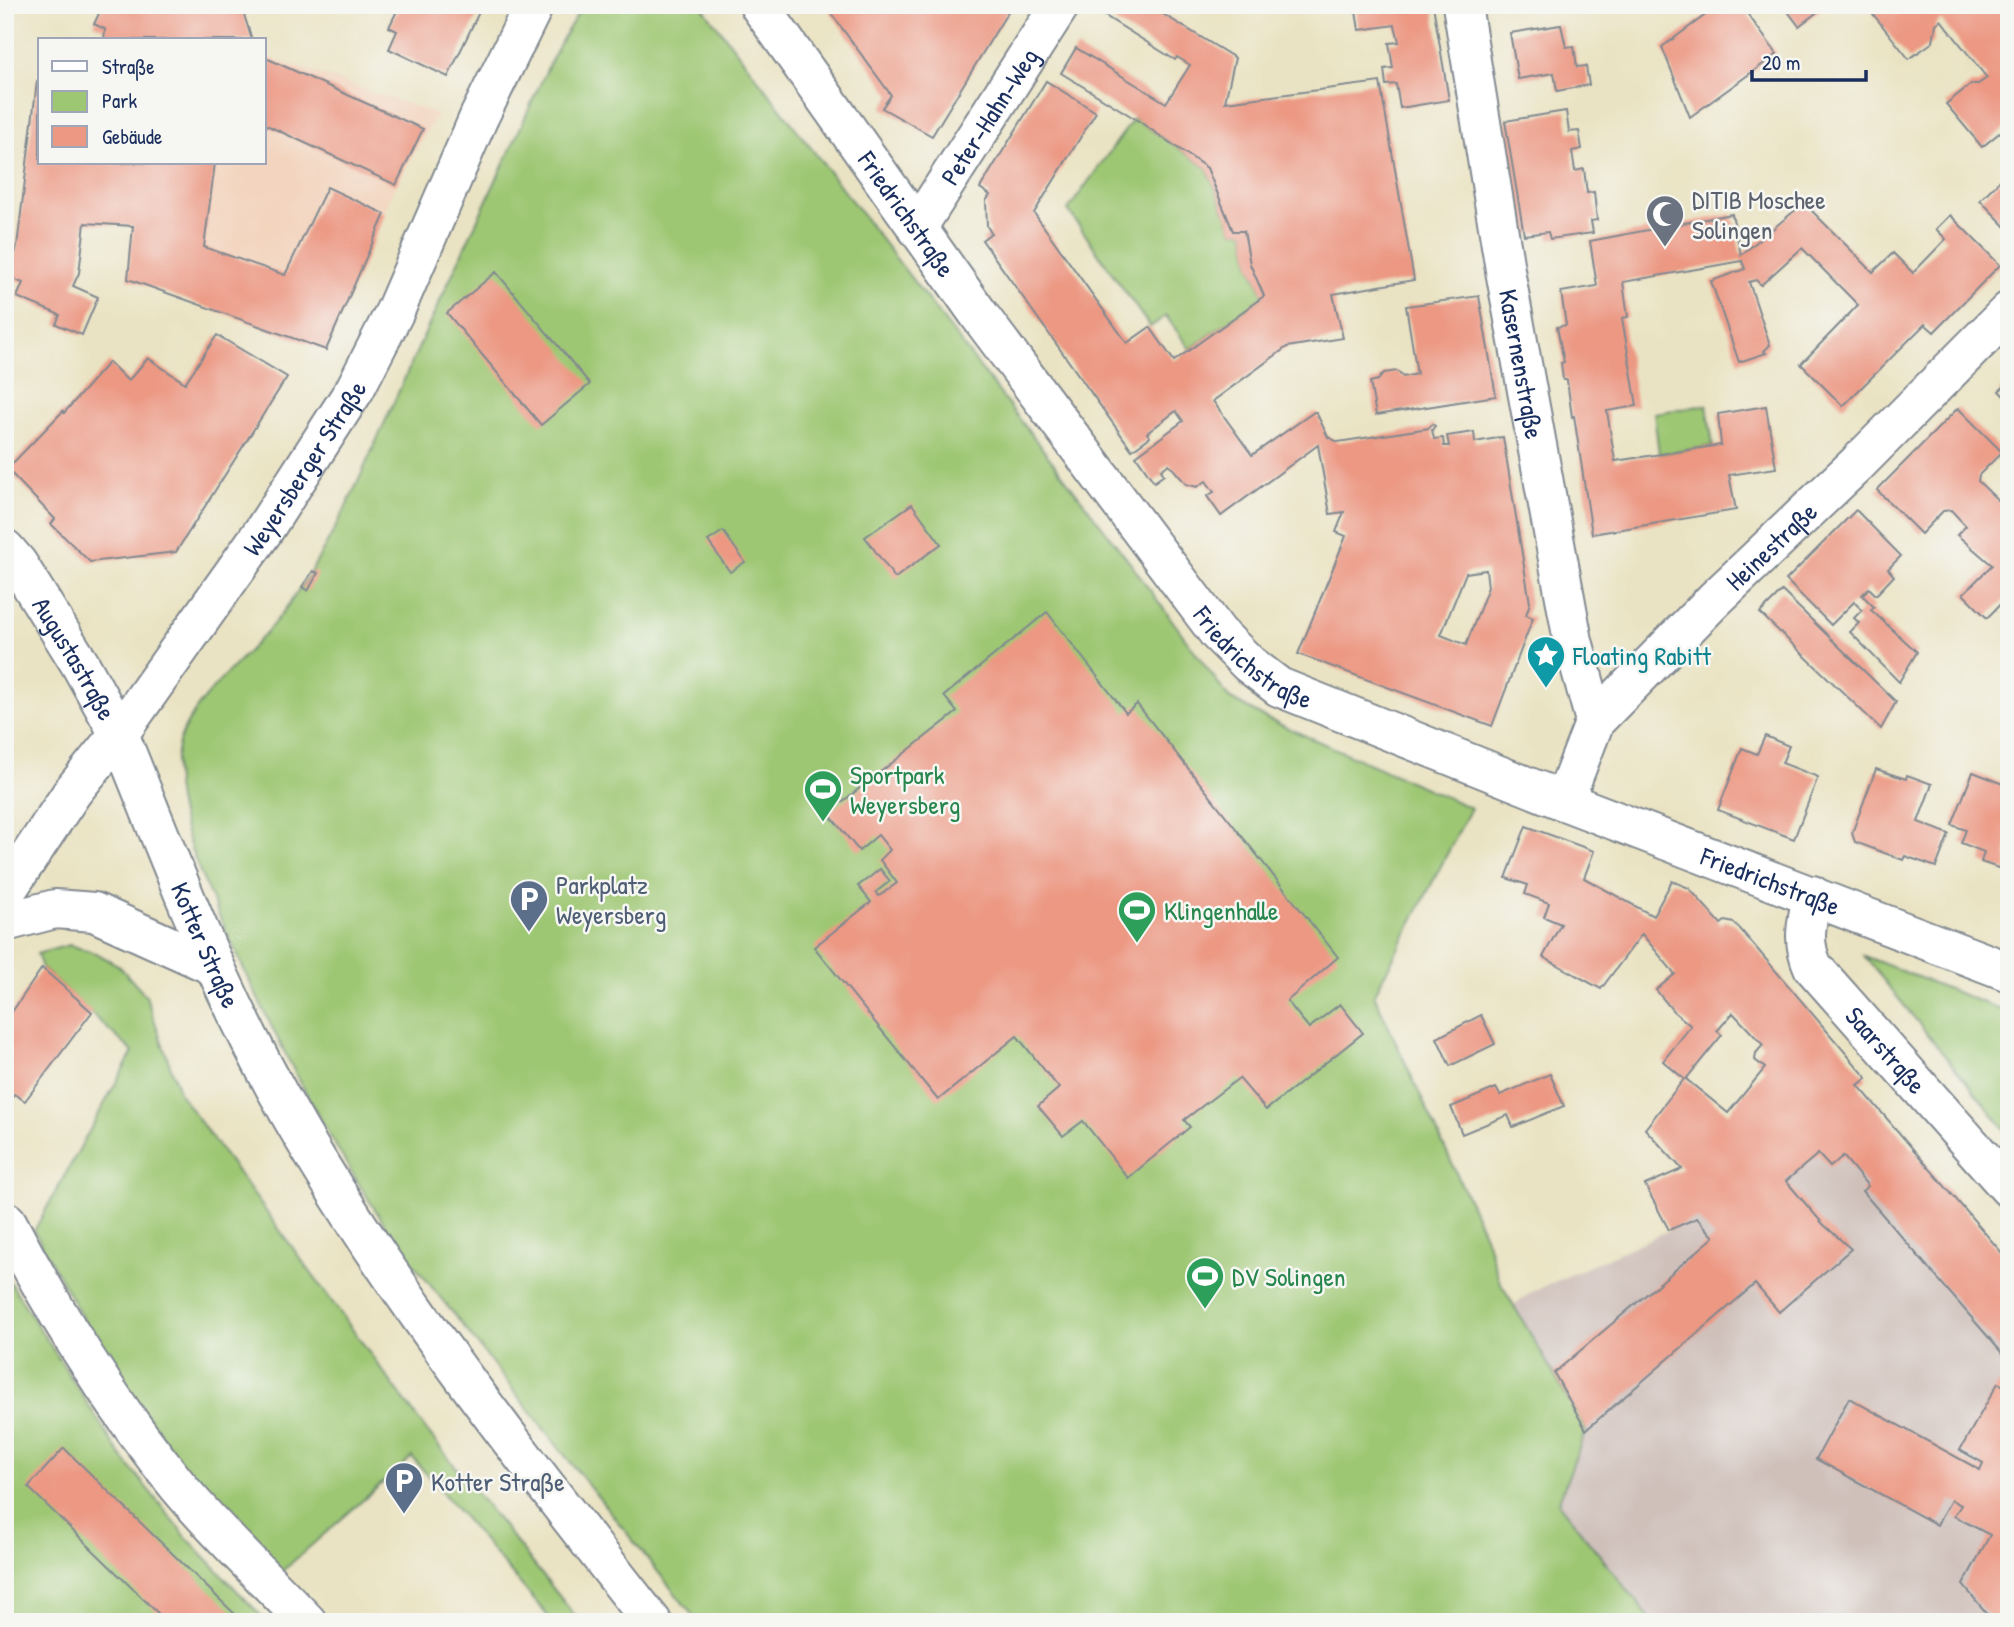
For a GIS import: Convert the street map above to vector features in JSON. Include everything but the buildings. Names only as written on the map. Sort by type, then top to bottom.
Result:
[{"type":"street","name":"Weyersberger Straße","points":[[5,893],[73,791],[119,734],[264,530],[355,389],[395,312],[480,117],[534,5]]},
{"type":"street","name":"Friedrichstraße","points":[[759,5],[917,228],[1218,634],[1279,688],[2009,972]]},
{"type":"street","name":"Peter-Hahn-Weg","points":[[917,228],[1060,5]]},
{"type":"street","name":"Kasernenstraße","points":[[1462,5],[1506,276],[1571,627],[1595,721]]},
{"type":"street","name":"Heinestraße","points":[[1564,800],[1595,721],[1714,600],[1857,464],[2009,311]]},
{"type":"street","name":"Augustastraße","points":[[5,549],[18,564],[80,664],[119,734]]},
{"type":"street","name":"Kotter Straße","points":[[119,734],[214,966],[250,1041],[288,1110],[385,1264],[487,1410],[652,1622]]},
{"type":"street","name":"Saarstraße","points":[[1812,895],[1805,933],[1806,951],[1813,967],[2009,1188]]},
{"type":"street","points":[[5,922],[55,909],[94,912],[214,966]]},
{"type":"street","points":[[7,1223],[45,1293],[100,1381],[138,1435],[206,1518],[307,1622]]},
{"type":"shaded area","points":[[266,57],[437,114],[396,184],[326,350],[128,279],[139,164],[266,164]]},
{"type":"shaded area","points":[[1858,1085],[2009,1261],[2009,1622],[1653,1622],[1558,1503],[1586,1430],[1514,1305],[1532,1292],[1716,1209]]},
{"type":"green space","name":"Sportpark Weyersberg","points":[[584,5],[701,5],[1128,560],[1229,698],[1267,719],[1471,808],[1374,995],[1485,1235],[1499,1280],[1586,1430],[1558,1503],[1653,1622],[698,1622],[424,1277],[382,1220],[339,1152],[300,1081],[263,1010],[208,891],[188,840],[181,813],[176,787],[176,762],[180,739],[197,708],[287,606],[330,538],[542,79]]},
{"type":"green space","points":[[1134,118],[1207,168],[1233,231],[1244,231],[1250,264],[1264,296],[1190,349],[1166,316],[1150,327],[1068,210]]},
{"type":"green space","points":[[1707,405],[1713,446],[1659,454],[1654,413]]},
{"type":"green space","points":[[69,945],[96,953],[118,965],[146,996],[180,1094],[429,1434],[580,1622],[553,1622],[412,1457],[280,1573],[206,1498],[101,1352],[34,1231],[133,1052],[42,968],[37,954]]},
{"type":"green space","points":[[1864,956],[2009,1013],[2007,1132]]},
{"type":"green space","points":[[5,1274],[119,1453],[187,1538],[267,1622],[5,1622]]},
{"type":"place","name":"DITIB Moschee Solingen","points":[[1665,248]]},
{"type":"place","name":"Floating Rabitt","points":[[1546,689]]},
{"type":"place","name":"Sportpark Weyersberg","points":[[823,823]]},
{"type":"place","name":"Parkplatz Weyersberg","points":[[529,933]]},
{"type":"place","name":"Klingenhalle","points":[[1137,944]]},
{"type":"place","name":"DV Solingen","points":[[1205,1310]]},
{"type":"place","name":"Kotter Straße","points":[[404,1515]]}]
